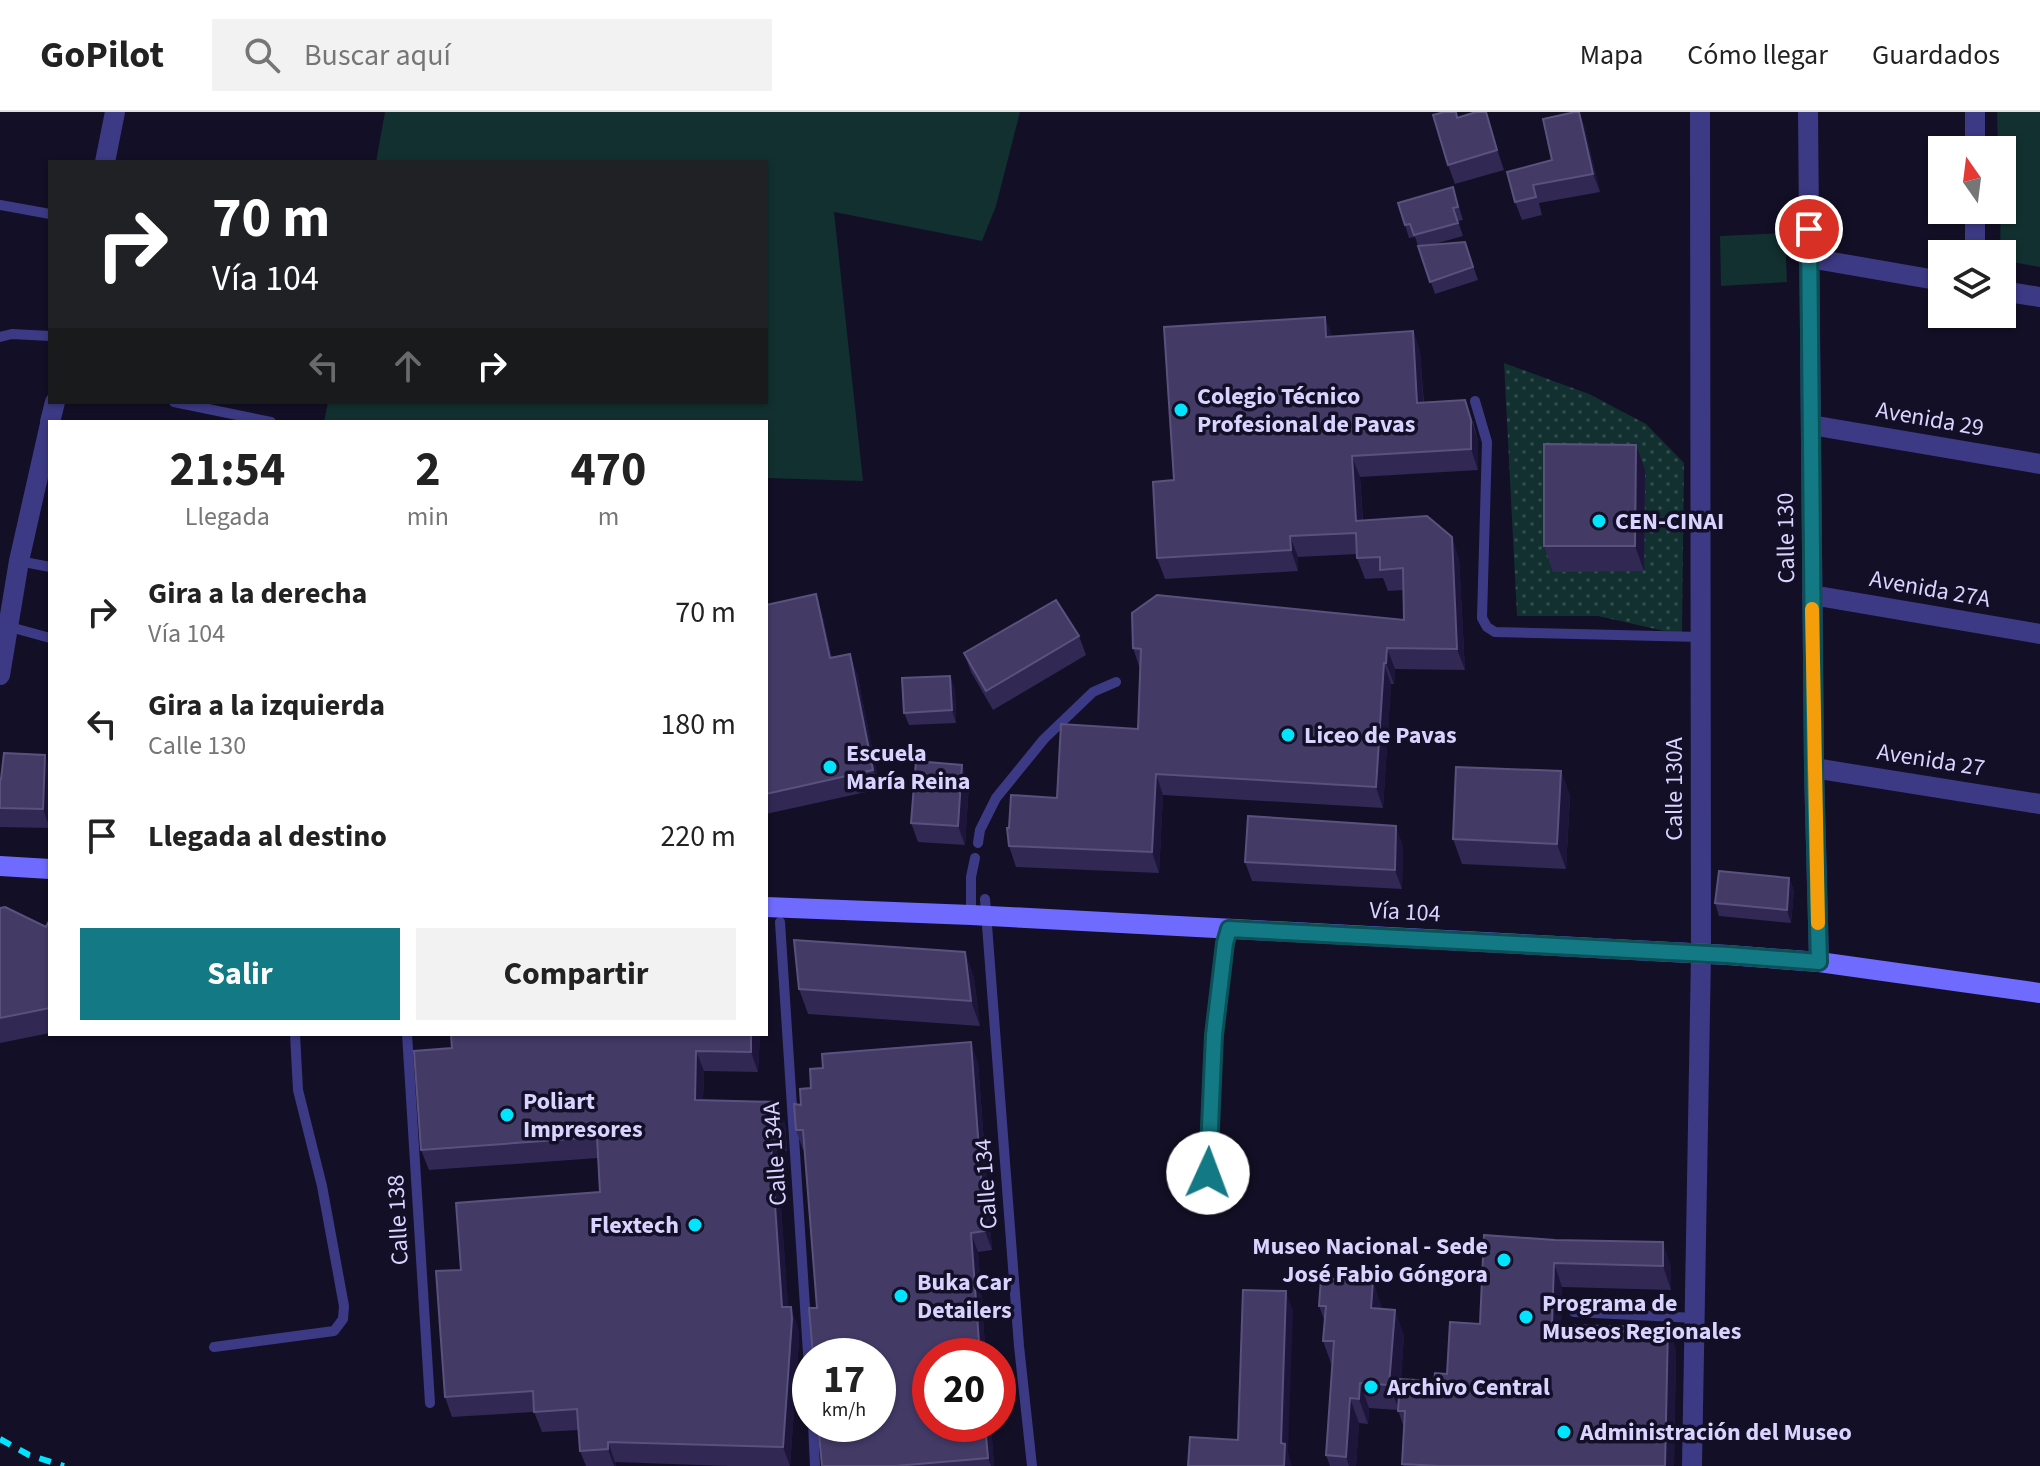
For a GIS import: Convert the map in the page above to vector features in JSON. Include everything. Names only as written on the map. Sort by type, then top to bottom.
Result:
[{"type":"main road","points":[[0,866],[48,869]]},
{"type":"main road","points":[[0,876],[48,879]]},
{"type":"main road","name":"Vía 104","points":[[773,914],[981,910],[1229,929],[1701,954],[1819,962],[2040,993]]},
{"type":"street","points":[[105,160],[115,112]]},
{"type":"street","name":"Calle 130A","points":[[1692,1466],[1701,954],[1700,112]]},
{"type":"street","name":"Calle 130","points":[[1808,112],[1814,768],[1819,962]]},
{"type":"street","points":[[1975,112],[1975,136]]},
{"type":"street","points":[[1809,258],[1928,279]]},
{"type":"street","points":[[2016,293],[2040,297]]},
{"type":"street","name":"Avenida 29","points":[[1811,425],[2040,464]]},
{"type":"street","points":[[0,675],[19,561],[48,432]]},
{"type":"street","name":"Avenida 27A","points":[[1812,595],[2040,634]]},
{"type":"street","name":"Avenida 27","points":[[1814,768],[2040,804]]},
{"type":"lane","points":[[0,205],[48,214]]},
{"type":"lane","points":[[0,337],[12,334],[48,336]]},
{"type":"lane","points":[[1475,401],[1487,442],[1482,618],[1487,627],[1495,632],[1700,637]]},
{"type":"lane","points":[[184,404],[261,420]]},
{"type":"lane","points":[[19,561],[48,567]]},
{"type":"lane","points":[[10,627],[48,637]]},
{"type":"lane","points":[[978,843],[980,830],[996,798],[1044,739],[1093,692],[1116,682]]},
{"type":"lane","name":"Calle 134","points":[[975,858],[971,877],[981,910],[1032,1466]]},
{"type":"lane","name":"Calle 134A","points":[[773,914],[806,1338]]},
{"type":"lane","points":[[1208,1173],[1214,1035],[1229,929]]},
{"type":"lane","points":[[214,1347],[334,1331],[343,1319],[344,1306],[322,1186],[298,1090],[295,1036]]},
{"type":"lane","name":"Calle 138","points":[[407,1036],[430,1403]]},
{"type":"lane","points":[[1574,1312],[1695,1318]]},
{"type":"lane","points":[[814,1442],[815,1466]]},
{"type":"green space","points":[[385,112],[1020,112],[996,206],[982,241],[834,212],[863,481],[768,478],[768,420],[324,420],[328,404],[768,404],[768,160],[376,160]]},
{"type":"green space","points":[[1997,112],[2040,112],[2040,267],[2016,263],[2016,240],[2000,240],[2001,224],[2016,224],[2016,136],[1998,136]]},
{"type":"green space","points":[[1785,233],[1787,282],[1721,286],[1720,236]]},
{"type":"green space","points":[[1504,363],[1589,394],[1646,424],[1684,463],[1682,635],[1598,616],[1517,616]]},
{"type":"building","points":[[1456,112],[1457,118],[1486,112],[1497,150],[1448,165],[1433,115]]},
{"type":"building","points":[[1579,112],[1593,174],[1533,185],[1536,197],[1515,202],[1507,172],[1552,160],[1543,119]]},
{"type":"building","points":[[1453,187],[1458,207],[1453,208],[1458,223],[1414,235],[1410,224],[1405,225],[1398,203]]},
{"type":"building","points":[[1465,242],[1473,267],[1430,282],[1418,246]]},
{"type":"building","points":[[1325,317],[1326,337],[1413,331],[1417,403],[1465,400],[1471,420],[1471,449],[1352,456],[1356,521],[1427,516],[1452,537],[1457,649],[1387,648],[1376,787],[1156,774],[1152,852],[1009,846],[1007,828],[1011,795],[1057,798],[1061,724],[1138,729],[1141,649],[1133,648],[1132,613],[1157,595],[1404,620],[1403,568],[1380,570],[1380,557],[1357,558],[1356,533],[1290,536],[1291,550],[1157,558],[1153,482],[1174,480],[1164,327]]},
{"type":"building","name":"CEN-CINAI","points":[[1544,444],[1636,445],[1635,546],[1544,546]]},
{"type":"building","points":[[816,594],[830,658],[850,654],[873,770],[768,794],[768,605]]},
{"type":"building","points":[[1056,600],[1079,636],[986,691],[964,653]]},
{"type":"building","points":[[950,676],[952,710],[904,713],[902,678]]},
{"type":"building","points":[[4,753],[45,755],[43,809],[0,808]]},
{"type":"building","points":[[916,761],[962,765],[958,826],[911,823]]},
{"type":"building","points":[[1456,767],[1561,771],[1557,844],[1453,839]]},
{"type":"building","points":[[1248,816],[1396,826],[1395,870],[1245,862]]},
{"type":"building","points":[[1719,871],[1789,878],[1787,910],[1715,903]]},
{"type":"building","points":[[5,907],[46,927],[48,923],[48,1008],[0,1018],[0,908]]},
{"type":"building","points":[[794,940],[965,952],[971,1001],[799,989]]},
{"type":"building","points":[[451,1036],[751,1036],[751,1052],[696,1051],[695,1100],[778,1102],[779,1130],[770,1131],[782,1307],[791,1307],[792,1319],[783,1447],[608,1442],[608,1449],[580,1451],[577,1409],[534,1412],[533,1391],[445,1397],[436,1271],[461,1270],[456,1203],[600,1192],[597,1137],[421,1150],[414,1051],[452,1048]]},
{"type":"building","name":"Buka Car Detailers","points":[[971,1042],[985,1231],[971,1233],[979,1338],[912,1338],[912,1442],[987,1442],[988,1458],[895,1466],[822,1466],[820,1442],[896,1442],[896,1338],[812,1338],[809,1308],[817,1308],[803,1130],[796,1130],[794,1104],[801,1105],[800,1089],[811,1088],[810,1069],[823,1068],[822,1054]]},
{"type":"building","points":[[1484,1235],[1663,1242],[1663,1266],[1554,1263],[1552,1325],[1668,1327],[1665,1466],[1402,1464],[1405,1411],[1398,1411],[1400,1379],[1434,1381],[1435,1373],[1447,1374],[1450,1322],[1480,1324]]},
{"type":"building","name":"Archivo Central","points":[[1321,1278],[1373,1281],[1371,1308],[1395,1310],[1389,1385],[1360,1383],[1359,1399],[1350,1398],[1346,1457],[1326,1455],[1334,1341],[1323,1341],[1326,1306],[1319,1306]]},
{"type":"building","points":[[1243,1290],[1286,1291],[1281,1443],[1285,1444],[1284,1466],[1188,1466],[1190,1437],[1238,1440]]},
{"type":"railway","points":[[0,1439],[29,1455],[64,1466]]},
{"type":"slow traffic","points":[[1812,609],[1818,923]]},
{"type":"place","name":"Colegio Técnico Profesional de Pavas","points":[[1181,410]]},
{"type":"place","name":"CEN-CINAI","points":[[1599,521]]},
{"type":"place","name":"Liceo de Pavas","points":[[1288,735]]},
{"type":"place","name":"Escuela María Reina","points":[[830,767]]},
{"type":"place","name":"Poliart Impresores","points":[[507,1115]]},
{"type":"place","name":"Flextech","points":[[695,1225]]},
{"type":"place","name":"Museo Nacional - Sede José Fabio Góngora","points":[[1504,1260]]},
{"type":"place","name":"Buka Car Detailers","points":[[901,1296]]},
{"type":"place","name":"Programa de Museos Regionales","points":[[1526,1317]]},
{"type":"place","name":"Archivo Central","points":[[1371,1387]]},
{"type":"place","name":"Administración del Museo","points":[[1564,1432]]},
{"type":"route","points":[[1208,1173],[1214,1035],[1229,929],[1819,962],[1809,229]]}]
